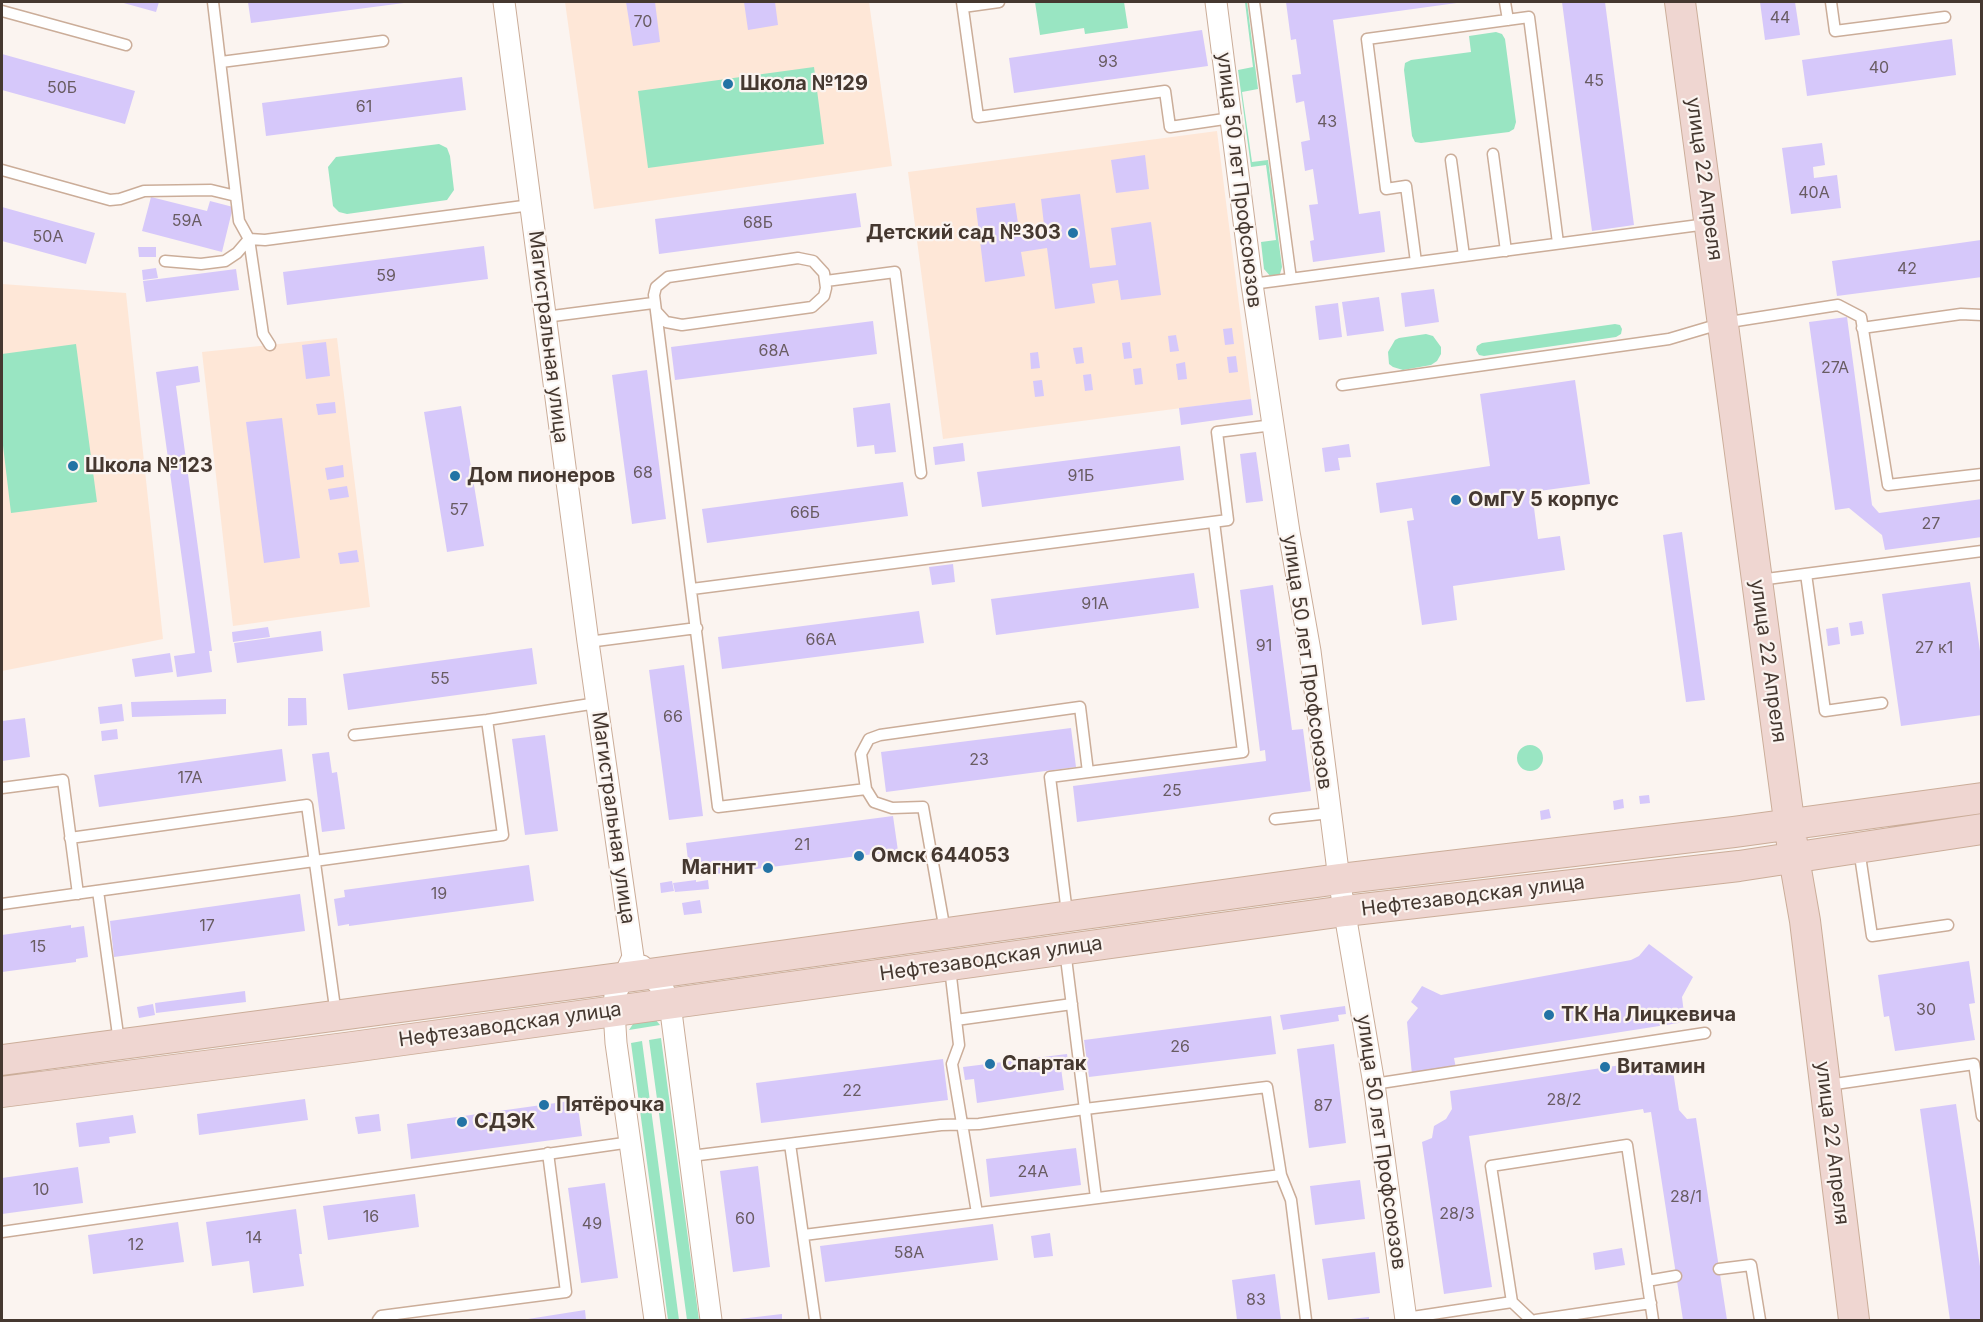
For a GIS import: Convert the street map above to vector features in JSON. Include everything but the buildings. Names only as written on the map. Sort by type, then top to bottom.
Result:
[{"type":"main road","name":"улица 22 Апреля","points":[[1680,2],[1801,897],[1854,1320]]},
{"type":"main road","points":[[1785,781],[1802,810],[1810,817],[1821,820]]},
{"type":"main road","points":[[1750,830],[1762,827],[1776,809],[1785,781]]},
{"type":"main road","name":"Нефтезаводская улица","points":[[2,1060],[336,1016],[636,969],[945,933],[1339,879],[1750,830],[1982,798]]},
{"type":"main road","name":"Нефтезаводская улица","points":[[2,1092],[345,1048],[1345,911],[1753,864],[1982,829]]},
{"type":"main road","points":[[1753,864],[1768,868],[1777,874],[1801,897],[1811,872],[1819,861],[1845,850]]},
{"type":"street","name":"Магистральная улица","points":[[504,2],[588,642],[636,969],[663,989],[670,1004],[711,1320]]},
{"type":"street","name":"улица 50 лет Профсоюзов","points":[[1216,2],[1252,284],[1310,651],[1339,879],[1374,1084],[1406,1319]]},
{"type":"street","name":"Магистральная улица","points":[[636,969],[615,995],[614,1011],[616,1043],[632,1142],[655,1320]]},
{"type":"lane","points":[[213,2],[239,220],[249,239],[263,334],[270,345]]},
{"type":"lane","points":[[999,2],[963,4],[978,117],[1165,91],[1170,127],[1231,118]]},
{"type":"lane","points":[[1254,2],[1290,279]]},
{"type":"lane","points":[[1505,2],[1508,20]]},
{"type":"lane","points":[[1831,2],[1835,31],[1945,17]]},
{"type":"lane","points":[[2,11],[126,45]]},
{"type":"lane","points":[[1416,262],[1406,186],[1386,189],[1367,39],[1528,17],[1558,243]]},
{"type":"lane","points":[[221,62],[383,41]]},
{"type":"lane","points":[[1493,154],[1506,250]]},
{"type":"lane","points":[[1451,160],[1464,256]]},
{"type":"lane","points":[[2,170],[110,200],[144,192],[211,190],[236,196]]},
{"type":"lane","points":[[249,239],[265,240],[531,205]]},
{"type":"lane","points":[[1252,284],[1710,223]]},
{"type":"lane","points":[[165,261],[201,264],[225,261],[237,253],[249,239]]},
{"type":"lane","points":[[655,307],[666,322],[682,325],[804,309],[819,302],[826,288],[826,280],[820,266],[798,258],[668,277],[656,287],[655,307],[718,807],[866,789]]},
{"type":"lane","points":[[826,280],[895,272],[921,473]]},
{"type":"lane","points":[[1342,385],[1670,339],[1723,323],[1838,305],[1861,317],[1888,485],[1982,474]]},
{"type":"lane","points":[[545,317],[655,307]]},
{"type":"lane","points":[[1862,328],[1961,314],[1982,315]]},
{"type":"lane","points":[[692,590],[1228,520],[1217,432],[1273,425]]},
{"type":"lane","points":[[1068,917],[1050,777],[1243,752],[1214,522]]},
{"type":"lane","points":[[1758,580],[1982,551]]},
{"type":"lane","points":[[1806,574],[1825,711],[1882,703]]},
{"type":"lane","points":[[588,642],[697,628]]},
{"type":"lane","points":[[354,735],[487,720],[597,703]]},
{"type":"lane","points":[[945,933],[923,807],[892,808],[874,802],[866,789],[861,754],[869,739],[880,735],[1080,706],[1088,772]]},
{"type":"lane","points":[[2,904],[503,835],[487,720]]},
{"type":"lane","points":[[2,788],[63,780],[78,894]]},
{"type":"lane","points":[[70,838],[308,805],[336,1016]]},
{"type":"lane","points":[[1275,819],[1330,813]]},
{"type":"lane","points":[[1845,850],[1872,936],[1948,925]]},
{"type":"lane","points":[[98,891],[119,1045]]},
{"type":"lane","points":[[1065,950],[1096,1198]]},
{"type":"lane","points":[[950,965],[959,1045],[952,1064],[977,1213]]},
{"type":"lane","points":[[956,1020],[1072,1004]]},
{"type":"lane","points":[[1374,1084],[1705,1033]]},
{"type":"lane","points":[[1825,1086],[1974,1064],[1982,1116]]},
{"type":"lane","points":[[691,1156],[1267,1087],[1281,1175],[1291,1200],[1306,1320]]},
{"type":"lane","points":[[2,1232],[632,1142]]},
{"type":"lane","points":[[790,1144],[814,1320]]},
{"type":"lane","points":[[1651,1303],[1534,1320],[1512,1302],[1491,1166],[1627,1145],[1651,1303],[1653,1320]]},
{"type":"lane","points":[[378,1320],[381,1316],[566,1292],[548,1153]]},
{"type":"lane","points":[[804,1235],[1281,1175]]},
{"type":"lane","points":[[1719,1269],[1751,1265],[1760,1320]]},
{"type":"lane","points":[[1647,1281],[1676,1276]]},
{"type":"lane","points":[[1406,1319],[1512,1302]]},
{"type":"shaded area","name":"Школа №129","points":[[565,2],[869,2],[892,166],[594,209]]},
{"type":"shaded area","name":"Детский сад №303","points":[[1217,131],[1251,399],[943,439],[908,172]]},
{"type":"shaded area","name":"Школа №123","points":[[2,284],[126,293],[163,639],[2,671]]},
{"type":"shaded area","points":[[337,338],[370,607],[233,626],[202,352]]},
{"type":"green space","points":[[1035,2],[1124,2],[1128,28],[1085,34],[1084,28],[1040,35]]},
{"type":"green space","points":[[1245,2],[1247,2],[1258,89],[1242,92],[1252,162],[1268,160],[1282,267],[1280,274],[1271,277],[1264,269],[1261,242],[1276,240],[1266,165],[1251,167],[1238,70],[1253,67]]},
{"type":"green space","points":[[1496,32],[1502,34],[1505,39],[1516,122],[1514,129],[1509,132],[1415,142],[1412,136],[1405,63],[1411,60],[1471,52],[1469,36]]},
{"type":"green space","points":[[814,67],[824,144],[648,168],[638,91]]},
{"type":"green space","points":[[439,144],[447,148],[450,156],[454,190],[447,200],[347,214],[339,212],[333,206],[328,167],[336,157]]},
{"type":"green space","points":[[1620,325],[1622,329],[1621,334],[1616,337],[1484,356],[1479,355],[1476,350],[1477,346],[1482,343]]},
{"type":"green space","points":[[1426,334],[1433,336],[1441,347],[1441,354],[1437,361],[1431,365],[1403,370],[1389,364],[1388,352],[1395,340]]},
{"type":"green space","points":[[76,344],[97,502],[11,513],[2,437],[2,354]]},
{"type":"green space","points":[[1530,745],[1540,748],[1543,758],[1540,768],[1530,771],[1520,768],[1517,758],[1520,748]]},
{"type":"green space","points":[[655,1019],[660,1025],[629,1030],[635,1021]]},
{"type":"green space","points":[[661,1038],[699,1320],[687,1320],[649,1040]]},
{"type":"green space","points":[[642,1041],[679,1320],[668,1320],[631,1043]]},
{"type":"place","name":"Школа №129","points":[[728,84]]},
{"type":"place","name":"Детский сад №303","points":[[1073,233]]},
{"type":"place","name":"Школа №123","points":[[73,466]]},
{"type":"place","name":"Дом пионеров","points":[[455,476]]},
{"type":"place","name":"ОмГУ 5 корпус","points":[[1456,500]]},
{"type":"place","name":"Омск 644053","points":[[859,856]]},
{"type":"place","name":"Магнит","points":[[768,868]]},
{"type":"place","name":"ТК На Лицкевича","points":[[1549,1015]]},
{"type":"place","name":"Спартак","points":[[990,1064]]},
{"type":"place","name":"Витамин","points":[[1605,1067]]},
{"type":"place","name":"Пятёрочка","points":[[544,1105]]},
{"type":"place","name":"СДЭК","points":[[462,1122]]}]
